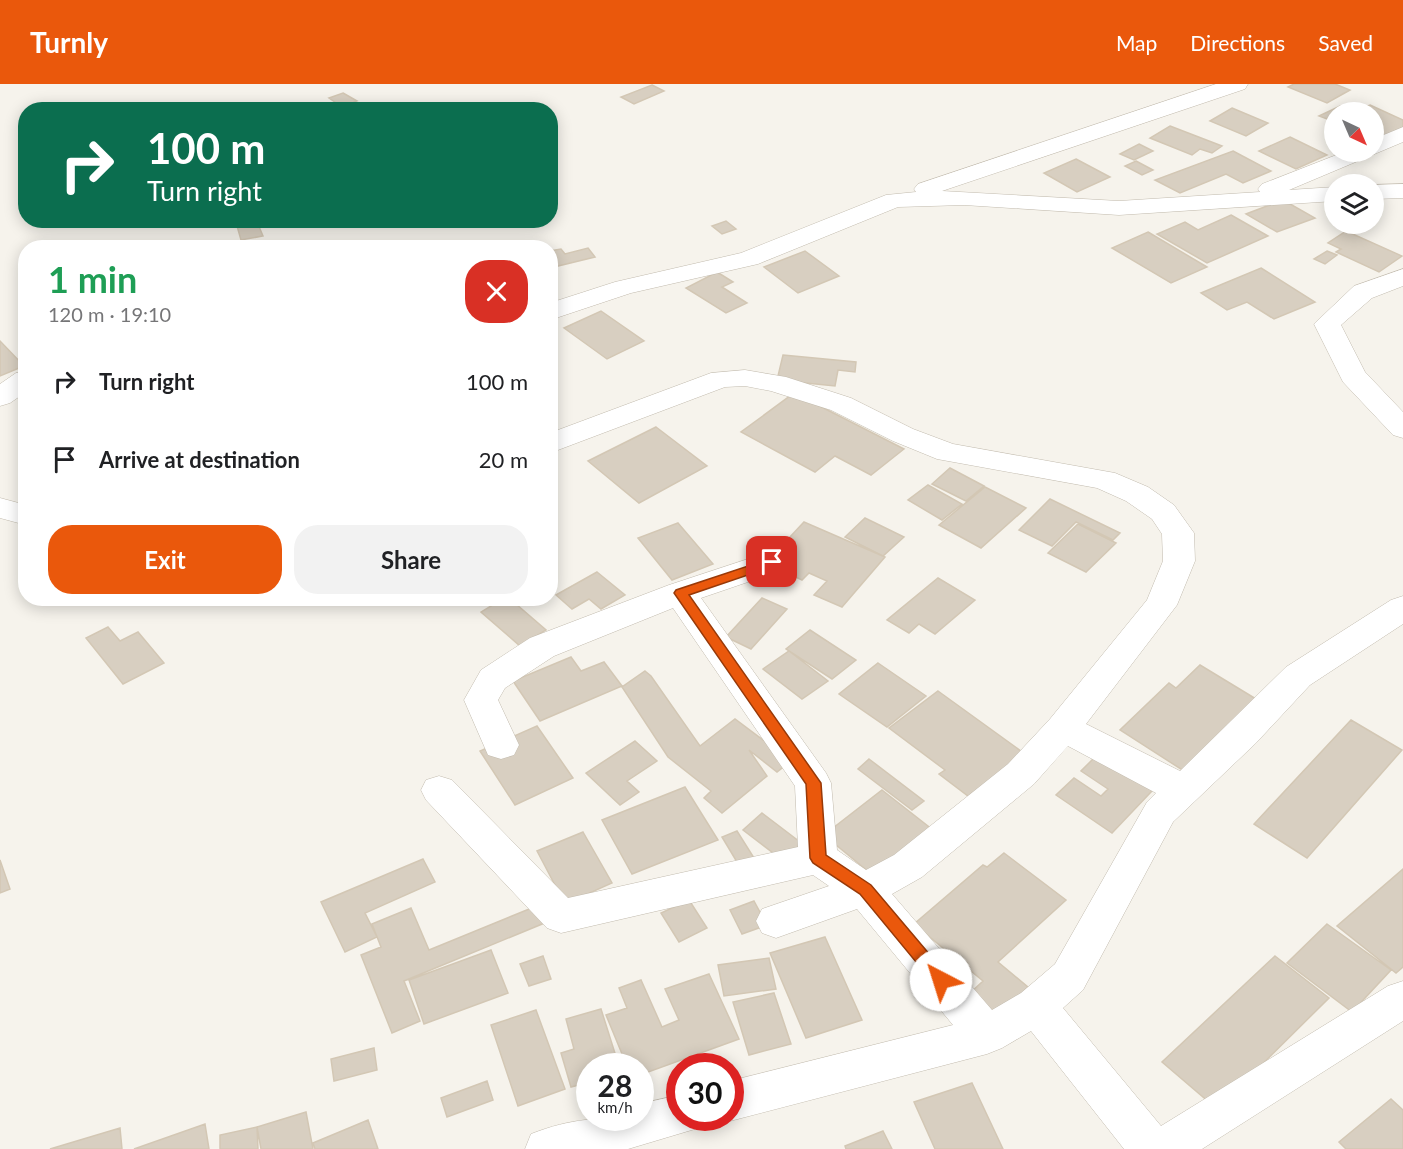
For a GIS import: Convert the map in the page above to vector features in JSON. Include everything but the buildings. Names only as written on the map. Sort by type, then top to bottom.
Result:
[{"type":"street","points":[[558,309],[624,288],[749,259],[894,200],[1237,84]]},
{"type":"street","points":[[1384,143],[1403,134]]},
{"type":"street","points":[[1246,200],[1339,162]]},
{"type":"street","points":[[1384,192],[1403,191]]},
{"type":"street","points":[[894,200],[964,198],[1119,208],[1324,195]]},
{"type":"street","points":[[1403,277],[1363,292],[1327,324],[1353,376],[1403,429]]},
{"type":"street","points":[[558,441],[722,380],[745,378],[776,383],[841,404],[903,435],[947,452],[1104,480],[1137,494],[1163,512],[1178,532],[1179,561],[1161,605],[1063,728],[1022,774],[908,866],[865,890],[776,921]]},
{"type":"street","points":[[0,397],[18,385]]},
{"type":"street","points":[[0,508],[18,513]]},
{"type":"street","points":[[501,745],[481,700],[493,680],[542,647],[680,593],[772,562]]},
{"type":"street","points":[[680,593],[813,783],[818,858]]},
{"type":"street","points":[[744,1097],[987,1035],[1036,1006],[1069,977],[1160,812],[1298,676],[1403,608]]},
{"type":"street","points":[[1063,728],[1184,790]]},
{"type":"street","points":[[439,790],[561,916],[818,858],[865,890],[987,1035]]},
{"type":"street","points":[[1163,1149],[1403,999]]},
{"type":"street","points":[[1036,1006],[1152,1149]]},
{"type":"street","points":[[547,1149],[666,1119]]},
{"type":"route","points":[[772,562],[680,593],[813,783],[818,858],[865,890],[941,980]]}]
